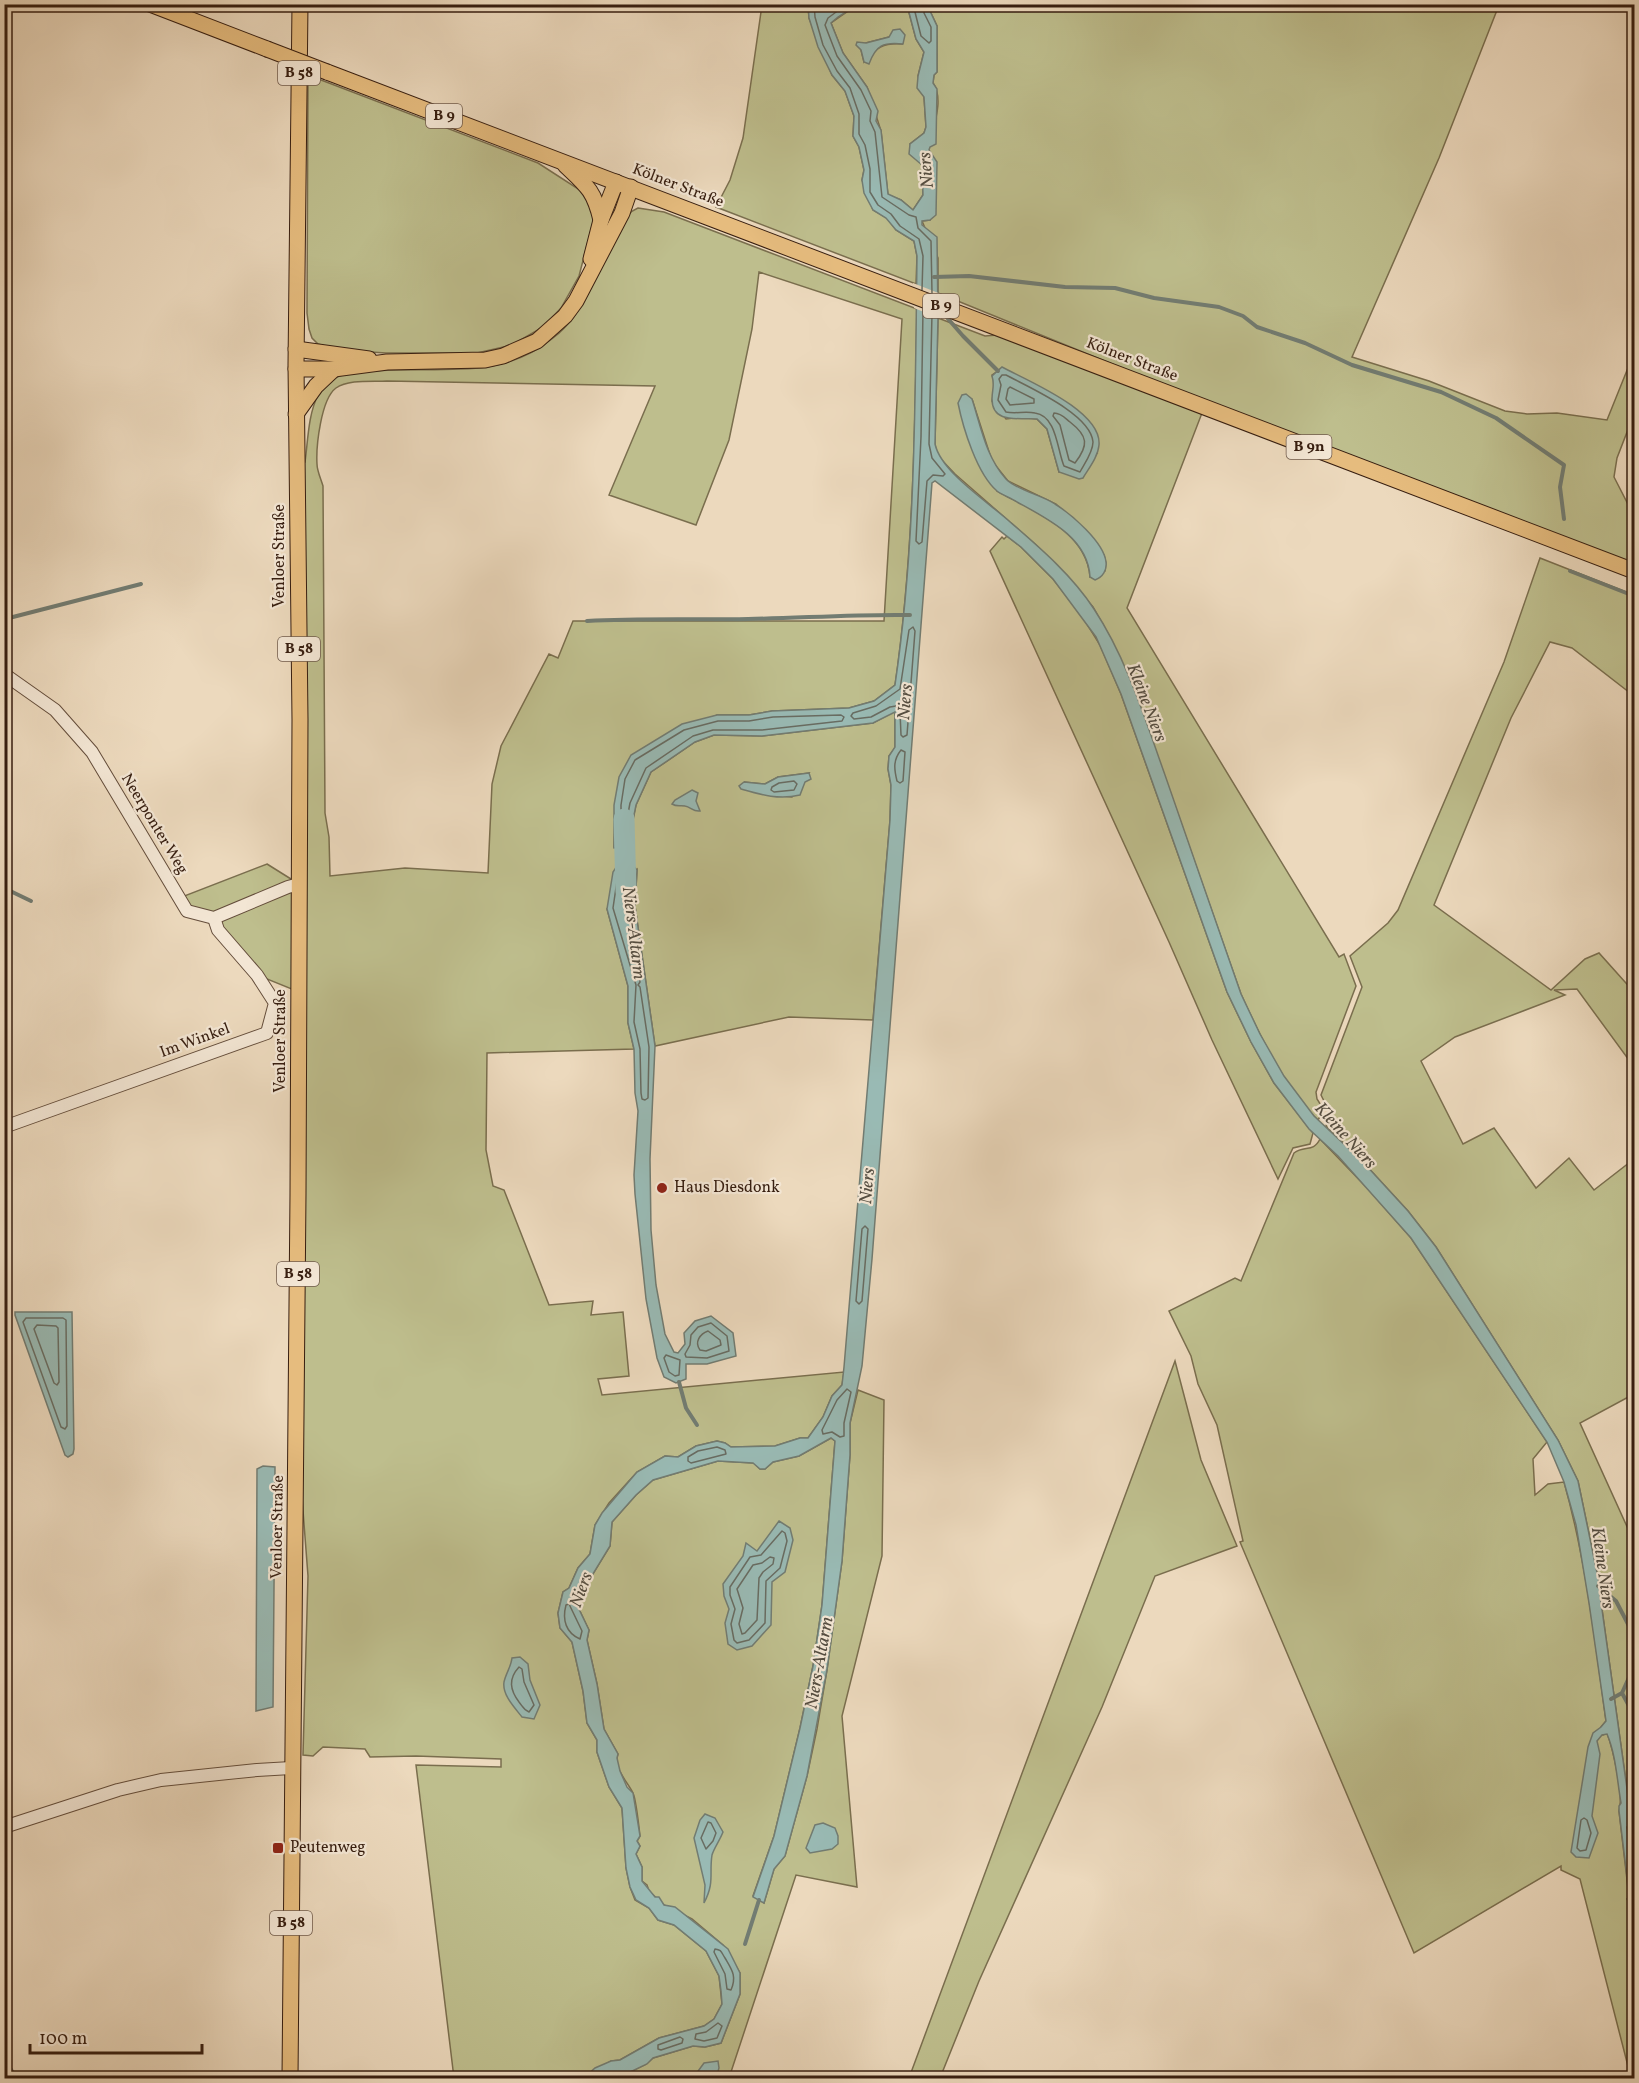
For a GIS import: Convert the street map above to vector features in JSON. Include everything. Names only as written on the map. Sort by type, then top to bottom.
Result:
[{"type":"main road","name":"B 9","points":[[150,4],[616,182]]},
{"type":"main road","name":"Venloer Straße","points":[[290,2079],[291,1768],[297,1444],[300,719],[296,349],[300,4]]},
{"type":"main road","points":[[560,161],[591,190],[601,220]]},
{"type":"main road","points":[[585,284],[601,220],[616,182]]},
{"type":"main road","name":"Kölner Straße","points":[[616,182],[1635,571]]},
{"type":"main road","points":[[296,369],[334,369],[387,362],[485,360],[521,350],[537,341],[565,316],[585,284],[622,213],[632,188]]},
{"type":"main road","points":[[296,349],[387,362]]},
{"type":"main road","points":[[296,414],[316,386],[334,369]]},
{"type":"street","name":"Neerponter Weg","points":[[4,674],[55,710],[92,752],[187,911],[214,918]]},
{"type":"street","points":[[214,918],[299,884]]},
{"type":"street","name":"Im Winkel","points":[[4,1126],[267,1033],[275,1003],[257,975],[218,930],[214,918]]},
{"type":"street","points":[[4,1827],[118,1790],[161,1780],[291,1768]]},
{"type":"green space","points":[[762,5],[808,5],[809,18],[832,75],[845,91],[854,116],[853,136],[859,147],[864,170],[862,180],[873,210],[887,218],[896,230],[914,241],[917,256],[916,284],[716,207],[730,180],[743,138]]},
{"type":"green space","points":[[857,5],[907,5],[916,39],[924,52],[918,76],[924,97],[926,127],[924,133],[910,144],[922,165],[923,195],[913,210],[901,200],[888,195],[881,131],[867,87],[843,53],[831,23]],"holes":[[[889,37],[903,44],[880,47],[864,62],[861,50],[866,43]]]},
{"type":"green space","points":[[931,5],[1499,5],[1439,158],[1352,357],[1429,381],[1505,411],[1527,414],[1557,413],[1607,420],[1634,353],[1634,414],[1617,458],[1614,477],[1634,516],[1634,564],[1186,394],[938,293],[938,258],[922,221],[930,220],[928,157],[938,106],[933,83],[937,72],[937,26],[930,11]]},
{"type":"green space","points":[[308,75],[538,163],[583,192],[593,212],[593,222],[579,276],[561,308],[543,327],[512,345],[477,353],[386,353],[339,350],[318,344],[312,338],[307,313]]},
{"type":"green space","points":[[638,208],[664,212],[917,309],[914,451],[909,545],[895,685],[874,701],[849,708],[717,715],[631,756],[615,827],[614,847],[627,846],[636,805],[651,772],[695,742],[714,735],[762,736],[873,723],[895,711],[895,748],[889,756],[888,769],[891,785],[890,820],[873,1020],[789,1017],[655,1046],[635,906],[637,870],[607,909],[628,986],[628,1023],[634,1049],[487,1053],[486,1150],[493,1186],[504,1190],[549,1305],[593,1301],[591,1315],[623,1312],[629,1376],[598,1379],[602,1395],[844,1372],[842,1385],[832,1396],[823,1417],[808,1438],[800,1438],[775,1446],[731,1447],[717,1441],[696,1446],[678,1457],[665,1456],[637,1472],[609,1503],[595,1525],[590,1554],[578,1568],[569,1588],[563,1592],[558,1613],[560,1628],[572,1642],[583,1691],[587,1723],[597,1740],[597,1752],[609,1787],[622,1808],[626,1868],[630,1887],[635,1900],[649,1908],[658,1920],[674,1925],[706,1951],[719,1976],[722,2004],[714,2019],[704,2026],[659,2038],[620,2060],[611,2061],[584,2078],[454,2078],[416,1765],[501,1767],[501,1759],[370,1757],[365,1749],[323,1747],[313,1756],[303,1755],[308,1576],[297,1432],[298,463],[305,462],[310,419],[318,395],[326,384],[337,377],[350,373],[373,371],[487,367],[522,357],[546,344],[564,328],[577,311],[589,292],[615,233],[629,213]],"holes":[[[759,272],[902,319],[884,621],[573,621],[558,658],[549,654],[501,746],[492,784],[488,873],[405,868],[330,876],[329,837],[325,813],[323,486],[317,456],[320,423],[331,394],[341,385],[368,381],[655,386],[609,495],[696,525],[729,440],[752,329]],[[809,773],[792,797],[782,796],[744,782],[765,784],[778,777]]]},
{"type":"green space","points":[[938,318],[985,336],[997,335],[1202,413],[1127,608],[1339,957],[1344,954],[1356,986],[1316,1092],[1317,1099],[1324,1110],[1318,1120],[1306,1108],[1284,1077],[1241,994],[1137,698],[1111,639],[1093,607],[1035,544],[955,474],[937,455],[935,444]],"holes":[[[998,371],[1097,453],[1059,472],[1047,429],[1037,419],[1022,417],[1006,419],[992,401],[995,385],[992,375]],[[972,399],[992,461],[1008,481],[1056,504],[1104,555],[1105,571],[1090,577],[1087,561],[1079,547],[1068,535],[1041,514],[997,491]]]},
{"type":"green space","points":[[1007,536],[1053,579],[1082,616],[1100,645],[1121,694],[1227,992],[1274,1083],[1313,1133],[1310,1144],[1293,1148],[1278,1179],[1212,1040],[990,551],[1002,537],[1004,539]]},
{"type":"green space","points":[[1540,558],[1634,595],[1634,696],[1572,648],[1550,642],[1511,718],[1434,905],[1551,990],[1585,959],[1599,953],[1634,992],[1634,1067],[1577,989],[1554,990],[1565,995],[1455,1037],[1421,1061],[1463,1144],[1494,1128],[1536,1188],[1569,1158],[1594,1190],[1634,1159],[1634,1394],[1580,1423],[1634,1542],[1634,1839],[1600,1587],[1578,1481],[1558,1440],[1436,1247],[1408,1211],[1326,1126],[1329,1113],[1321,1095],[1362,987],[1350,956],[1388,923],[1398,910],[1504,662]]},
{"type":"green space","points":[[267,864],[299,884],[299,992],[257,975],[214,918],[187,911],[179,898]]},
{"type":"green space","points":[[1320,1139],[1411,1238],[1547,1442],[1533,1459],[1535,1495],[1548,1484],[1564,1482],[1572,1511],[1594,1631],[1606,1721],[1601,1727],[1603,1735],[1607,1733],[1619,1784],[1619,1811],[1629,1897],[1627,1899],[1631,1906],[1634,1927],[1634,2078],[1631,2078],[1580,1879],[1561,1870],[1561,1866],[1414,1953],[1240,1542],[1243,1541],[1217,1425],[1198,1384],[1191,1356],[1169,1311],[1235,1278],[1241,1281],[1294,1153],[1315,1146]]},
{"type":"green space","points":[[1175,1361],[1201,1460],[1237,1546],[1155,1576],[1102,1707],[979,1981],[940,2078],[909,2078]]},
{"type":"green space","points":[[858,1390],[884,1400],[882,1556],[842,1716],[857,1887],[796,1875],[729,2078],[612,2078],[615,2075],[626,2074],[653,2058],[693,2046],[705,2047],[721,2043],[740,1994],[740,1973],[723,1945],[692,1919],[664,1905],[642,1881],[642,1867],[636,1854],[640,1846],[637,1841],[640,1836],[634,1796],[619,1769],[618,1754],[604,1729],[587,1640],[589,1630],[577,1605],[610,1546],[612,1522],[653,1480],[718,1461],[754,1463],[760,1469],[765,1469],[773,1462],[799,1456],[831,1438],[835,1441],[822,1605],[813,1666],[774,1836],[753,1896],[764,1903],[774,1869],[785,1856],[817,1729],[842,1561],[850,1455],[850,1423]]},
{"type":"water","name":"Niers","points":[[808,5],[830,7],[857,5],[831,23],[843,53],[867,87],[878,111],[876,121],[881,130],[888,194],[901,200],[913,210],[923,195],[922,165],[909,154],[910,144],[924,133],[926,127],[924,97],[917,88],[924,52],[916,39],[907,5],[931,5],[930,11],[937,26],[937,72],[933,83],[937,89],[936,144],[929,150],[937,162],[936,215],[930,220],[922,221],[922,225],[937,237],[935,444],[939,455],[966,486],[1054,562],[1076,585],[1106,628],[1126,669],[1150,732],[1241,994],[1260,1034],[1284,1076],[1314,1116],[1363,1162],[1408,1211],[1436,1247],[1558,1440],[1578,1481],[1600,1587],[1634,1839],[1634,1927],[1631,1906],[1627,1899],[1629,1897],[1628,1885],[1619,1811],[1621,1803],[1614,1759],[1607,1734],[1602,1735],[1597,1741],[1600,1754],[1592,1816],[1598,1833],[1589,1858],[1576,1857],[1571,1852],[1588,1747],[1593,1733],[1606,1721],[1576,1525],[1564,1482],[1547,1442],[1411,1238],[1338,1156],[1309,1129],[1274,1083],[1251,1042],[1227,992],[1121,694],[1096,637],[1053,579],[1021,547],[935,481],[932,483],[862,1366],[850,1423],[850,1455],[842,1561],[827,1670],[807,1776],[785,1856],[774,1869],[764,1903],[753,1897],[774,1836],[800,1728],[813,1666],[822,1605],[835,1441],[831,1438],[799,1456],[773,1462],[765,1469],[760,1469],[753,1463],[718,1461],[653,1480],[612,1522],[610,1546],[577,1605],[589,1630],[587,1640],[604,1729],[618,1754],[620,1771],[627,1787],[633,1793],[640,1836],[637,1841],[640,1846],[636,1854],[642,1867],[642,1881],[664,1905],[675,1907],[728,1949],[740,1973],[740,1994],[721,2043],[705,2047],[693,2046],[653,2058],[647,2064],[612,2078],[584,2078],[595,2068],[620,2060],[659,2038],[704,2026],[714,2019],[722,2004],[719,1976],[706,1951],[674,1925],[658,1920],[649,1908],[636,1900],[630,1887],[626,1868],[622,1808],[609,1787],[597,1752],[597,1740],[587,1723],[583,1691],[572,1642],[560,1628],[558,1613],[563,1592],[569,1588],[578,1568],[590,1554],[595,1525],[602,1513],[637,1472],[665,1456],[678,1457],[696,1446],[717,1441],[731,1447],[775,1446],[800,1438],[808,1438],[823,1417],[832,1396],[842,1385],[844,1367],[890,820],[891,785],[888,769],[889,756],[895,747],[895,712],[873,723],[762,736],[714,735],[695,742],[651,772],[636,805],[628,846],[614,848],[614,805],[619,777],[631,755],[682,724],[717,715],[849,708],[874,701],[895,685],[911,525],[917,256],[914,241],[896,230],[886,218],[873,210],[864,193],[862,180],[864,170],[859,147],[853,136],[854,116],[845,91],[832,75],[818,47],[809,18]]},
{"type":"water","points":[[900,29],[905,35],[903,44],[885,44],[874,53],[869,64],[864,62],[861,50],[856,45],[857,42],[866,43],[889,37],[893,30]]},
{"type":"water","points":[[1002,367],[1061,398],[1089,420],[1097,432],[1099,445],[1095,458],[1083,478],[1079,479],[1059,472],[1047,429],[1037,419],[1008,418],[997,413],[993,407],[992,376]]},
{"type":"water","points":[[966,394],[972,399],[985,441],[999,470],[1010,483],[1055,504],[1086,529],[1104,554],[1106,568],[1100,577],[1095,580],[1090,577],[1088,563],[1082,551],[1064,531],[1041,515],[999,492],[983,474],[967,437],[960,413],[958,403],[962,395]]},
{"type":"water","points":[[809,773],[811,779],[805,782],[800,795],[771,796],[741,789],[739,786],[744,782],[765,784],[778,777]]},
{"type":"water","points":[[692,790],[698,793],[696,801],[700,811],[672,804],[675,800]]},
{"type":"water","points":[[619,863],[631,863],[637,870],[635,906],[655,1046],[650,1159],[651,1230],[656,1285],[665,1334],[674,1352],[678,1353],[685,1344],[684,1333],[695,1321],[711,1316],[733,1333],[736,1356],[707,1364],[686,1364],[686,1379],[676,1383],[664,1377],[657,1358],[646,1299],[635,1194],[638,1111],[635,1093],[634,1049],[628,1023],[628,986],[607,909],[613,872]]},
{"type":"water","points":[[15,1312],[72,1312],[74,1449],[73,1454],[68,1457],[65,1455]]},
{"type":"water","points":[[263,1466],[275,1467],[273,1707],[256,1711],[257,1469]]},
{"type":"water","points":[[779,1521],[790,1528],[793,1540],[785,1572],[772,1582],[771,1625],[752,1646],[737,1650],[728,1644],[725,1623],[729,1609],[724,1596],[723,1584],[743,1556],[746,1543],[757,1551]]},
{"type":"water","points":[[520,1657],[528,1664],[530,1680],[540,1705],[534,1719],[522,1717],[505,1692],[504,1682],[512,1658]]},
{"type":"water","points":[[705,1814],[715,1818],[723,1832],[712,1855],[711,1884],[704,1903],[705,1885],[694,1838],[700,1820]]},
{"type":"water","points":[[823,1823],[835,1828],[838,1844],[832,1849],[810,1853],[806,1848],[815,1825]]},
{"type":"water","points":[[718,2061],[719,2068],[716,2078],[693,2078],[704,2063]]},
{"type":"pier","points":[[913,283],[941,294],[941,319],[914,308]]},
{"type":"waterway","points":[[934,277],[969,276],[1065,287],[1115,288],[1154,298],[1219,307],[1243,316],[1257,327],[1305,343],[1352,365],[1441,392],[1496,418],[1564,465],[1560,487],[1564,519]]},
{"type":"waterway","points":[[943,313],[998,371]]},
{"type":"waterway","points":[[1570,571],[1634,596]]},
{"type":"waterway","points":[[4,612],[9,618],[141,584]]},
{"type":"waterway","points":[[587,621],[910,615]]},
{"type":"waterway","name":"Niers-Altarm","points":[[624,819],[626,892]]},
{"type":"waterway","points":[[4,888],[31,901]]},
{"type":"waterway","points":[[679,1382],[686,1408],[697,1425]]},
{"type":"waterway","name":"Kleine Niers","points":[[1598,1586],[1616,1601],[1629,1626],[1631,1673],[1622,1693],[1611,1699]]},
{"type":"waterway","points":[[1622,1693],[1634,1715]]},
{"type":"waterway","points":[[745,1944],[759,1900]]},
{"type":"waterway","points":[[4,2058],[16,2078]]},
{"type":"place","name":"Haus Diesdonk","points":[[662,1188]]},
{"type":"place","name":"Peutenweg","points":[[278,1848]]}]
